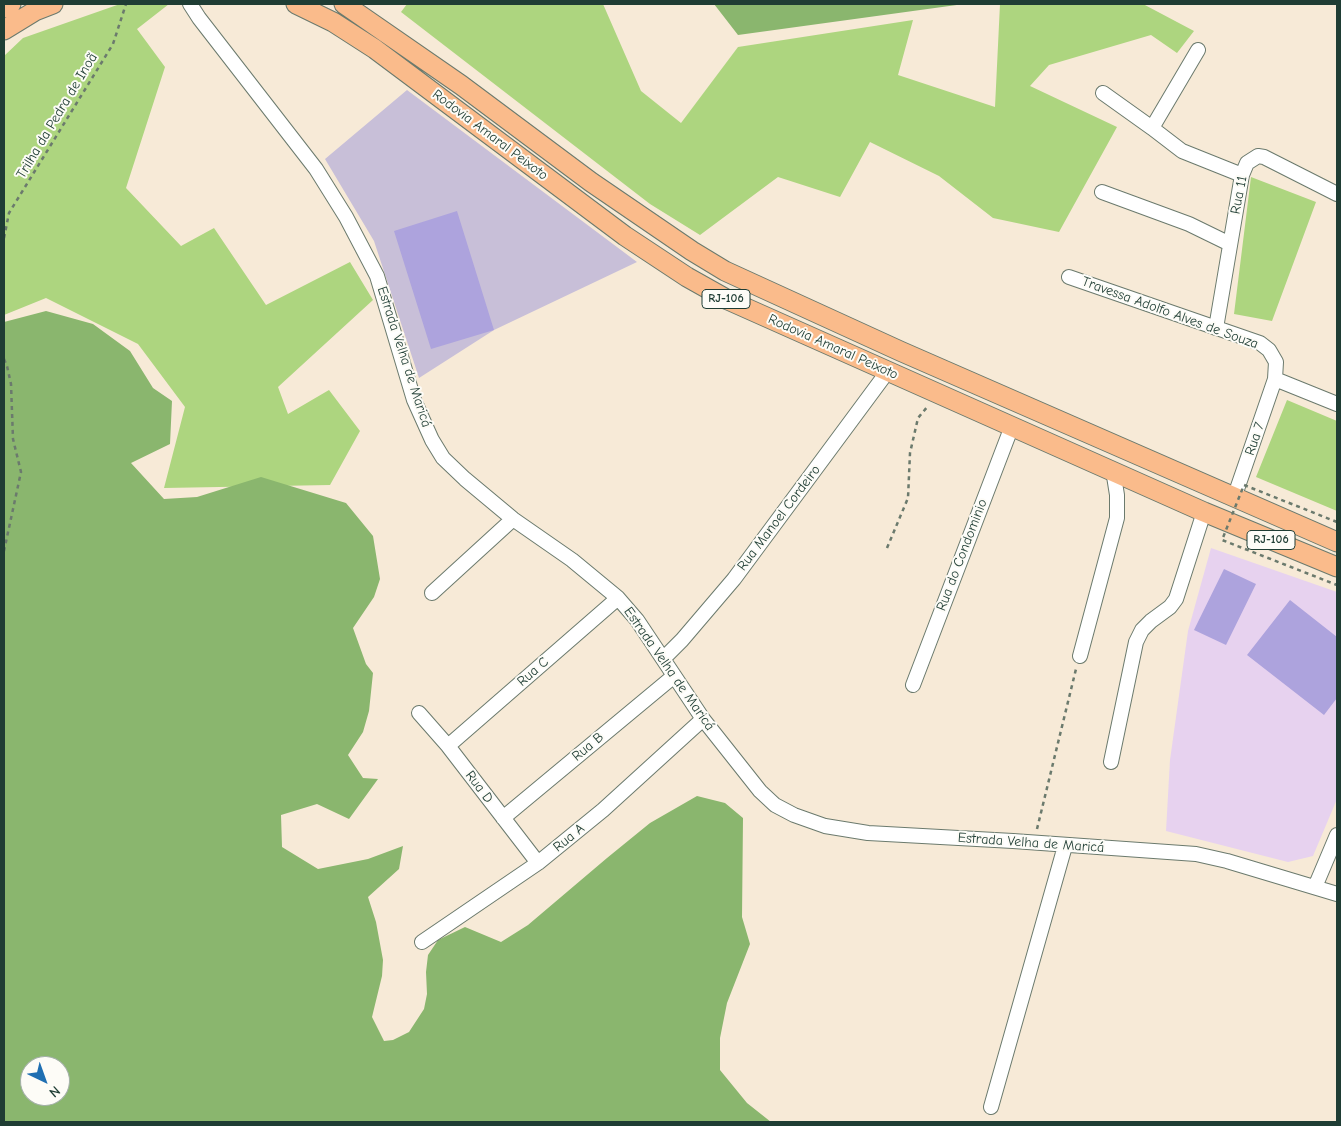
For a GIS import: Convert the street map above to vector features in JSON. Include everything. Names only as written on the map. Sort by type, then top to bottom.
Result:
[{"type":"highway","points":[[4,8],[11,4]]},
{"type":"highway","points":[[4,30],[35,11],[53,4]]},
{"type":"highway","name":"Rodovia Amaral Peixoto","points":[[296,4],[334,22],[375,50],[625,236],[687,277],[728,300],[1114,470],[1204,512],[1337,567]]},
{"type":"highway","name":"Rodovia Amaral Peixoto","points":[[344,4],[485,103],[591,182],[692,251],[725,271],[900,351],[1337,542]]},
{"type":"street","name":"Estrada Velha de Maricá","points":[[190,4],[316,169],[346,218],[377,276],[414,400],[432,440],[443,458],[513,519],[572,560],[618,598],[637,620],[703,719],[760,792],[775,805],[825,826],[868,833],[1196,854],[1227,861],[1337,894]]},
{"type":"street","points":[[1152,128],[1198,50]]},
{"type":"street","points":[[1103,93],[1182,151],[1242,175]]},
{"type":"street","name":"Rua 11","points":[[1216,328],[1242,175],[1247,162],[1258,156],[1264,157],[1336,191]]},
{"type":"street","points":[[1102,192],[1168,215],[1230,244]]},
{"type":"street","name":"Travessa Adolfo Alves de Souza","points":[[1069,277],[1260,343],[1270,350],[1276,362],[1275,379]]},
{"type":"street","name":"Rua Manoel Cordeiro","points":[[663,659],[682,640],[734,579],[888,371]]},
{"type":"street","points":[[1275,379],[1337,404]]},
{"type":"street","name":"Rua 7","points":[[1234,498],[1275,379]]},
{"type":"street","name":"Rua do Condominio","points":[[913,685],[1012,426]]},
{"type":"street","points":[[1080,656],[1117,518],[1114,470]]},
{"type":"street","points":[[1111,762],[1136,642],[1142,630],[1170,607],[1176,599],[1204,512]]},
{"type":"street","points":[[432,594],[513,519]]},
{"type":"street","name":"Rua C","points":[[448,746],[618,598]]},
{"type":"street","name":"Rua B","points":[[503,818],[674,676]]},
{"type":"street","name":"Rua D","points":[[419,713],[448,746],[538,863]]},
{"type":"street","name":"Rua A","points":[[422,942],[538,863],[603,810],[703,719]]},
{"type":"street","points":[[1316,887],[1337,835]]},
{"type":"street","points":[[991,1108],[1065,846]]},
{"type":"path","name":"Trilha da Pedra de Inoã","points":[[4,238],[9,213],[113,44],[126,4]]},
{"type":"path","points":[[4,359],[8,366],[11,384],[13,439],[21,472],[4,552]]},
{"type":"path","points":[[887,548],[908,498],[910,453],[918,418],[939,394]]},
{"type":"path","points":[[1337,522],[1244,485],[1222,540],[1337,586]]},
{"type":"path","points":[[1033,843],[1080,656]]},
{"type":"shaded area","points":[[407,90],[637,262],[494,330],[419,378],[374,241],[325,159]]},
{"type":"shaded area","points":[[1211,548],[1337,592],[1337,799],[1313,856],[1288,862],[1166,831],[1170,760],[1188,631]]},
{"type":"green space","points":[[120,4],[169,4],[137,29],[165,67],[126,188],[181,246],[214,228],[266,305],[350,262],[373,300],[278,387],[288,414],[329,390],[360,431],[330,485],[164,488],[185,407],[138,344],[46,298],[4,315],[4,56],[23,38]]},
{"type":"green space","points":[[407,4],[603,4],[641,91],[681,123],[738,47],[913,20],[898,75],[995,107],[1000,4],[1143,4],[1194,31],[1177,53],[1151,35],[1049,65],[1030,86],[1117,127],[1059,232],[993,218],[939,176],[870,142],[840,197],[778,177],[700,235],[650,204],[401,12]]},
{"type":"green space","points":[[714,4],[964,4],[738,35]]},
{"type":"green space","points":[[1251,177],[1316,202],[1272,321],[1234,314]]},
{"type":"green space","points":[[46,311],[93,324],[130,351],[153,388],[172,401],[170,444],[131,463],[164,499],[197,497],[261,477],[346,503],[373,536],[380,579],[374,597],[353,628],[366,664],[373,673],[369,711],[363,732],[348,755],[363,778],[378,779],[349,819],[317,804],[281,815],[282,847],[318,869],[368,859],[403,846],[399,869],[368,897],[376,922],[383,960],[382,976],[372,1017],[384,1041],[393,1040],[409,1032],[424,1009],[427,994],[426,972],[428,955],[438,940],[465,927],[501,942],[528,925],[650,823],[697,796],[725,803],[743,818],[742,917],[750,944],[727,1003],[720,1038],[720,1070],[747,1103],[771,1122],[4,1122],[4,322]]},
{"type":"green space","points":[[1287,400],[1337,421],[1337,511],[1256,477]]},
{"type":"building","points":[[457,211],[494,330],[431,349],[394,231]]},
{"type":"building","points":[[1224,569],[1256,584],[1226,645],[1194,630]]},
{"type":"building","points":[[1290,600],[1337,637],[1337,698],[1324,715],[1247,655]]}]
